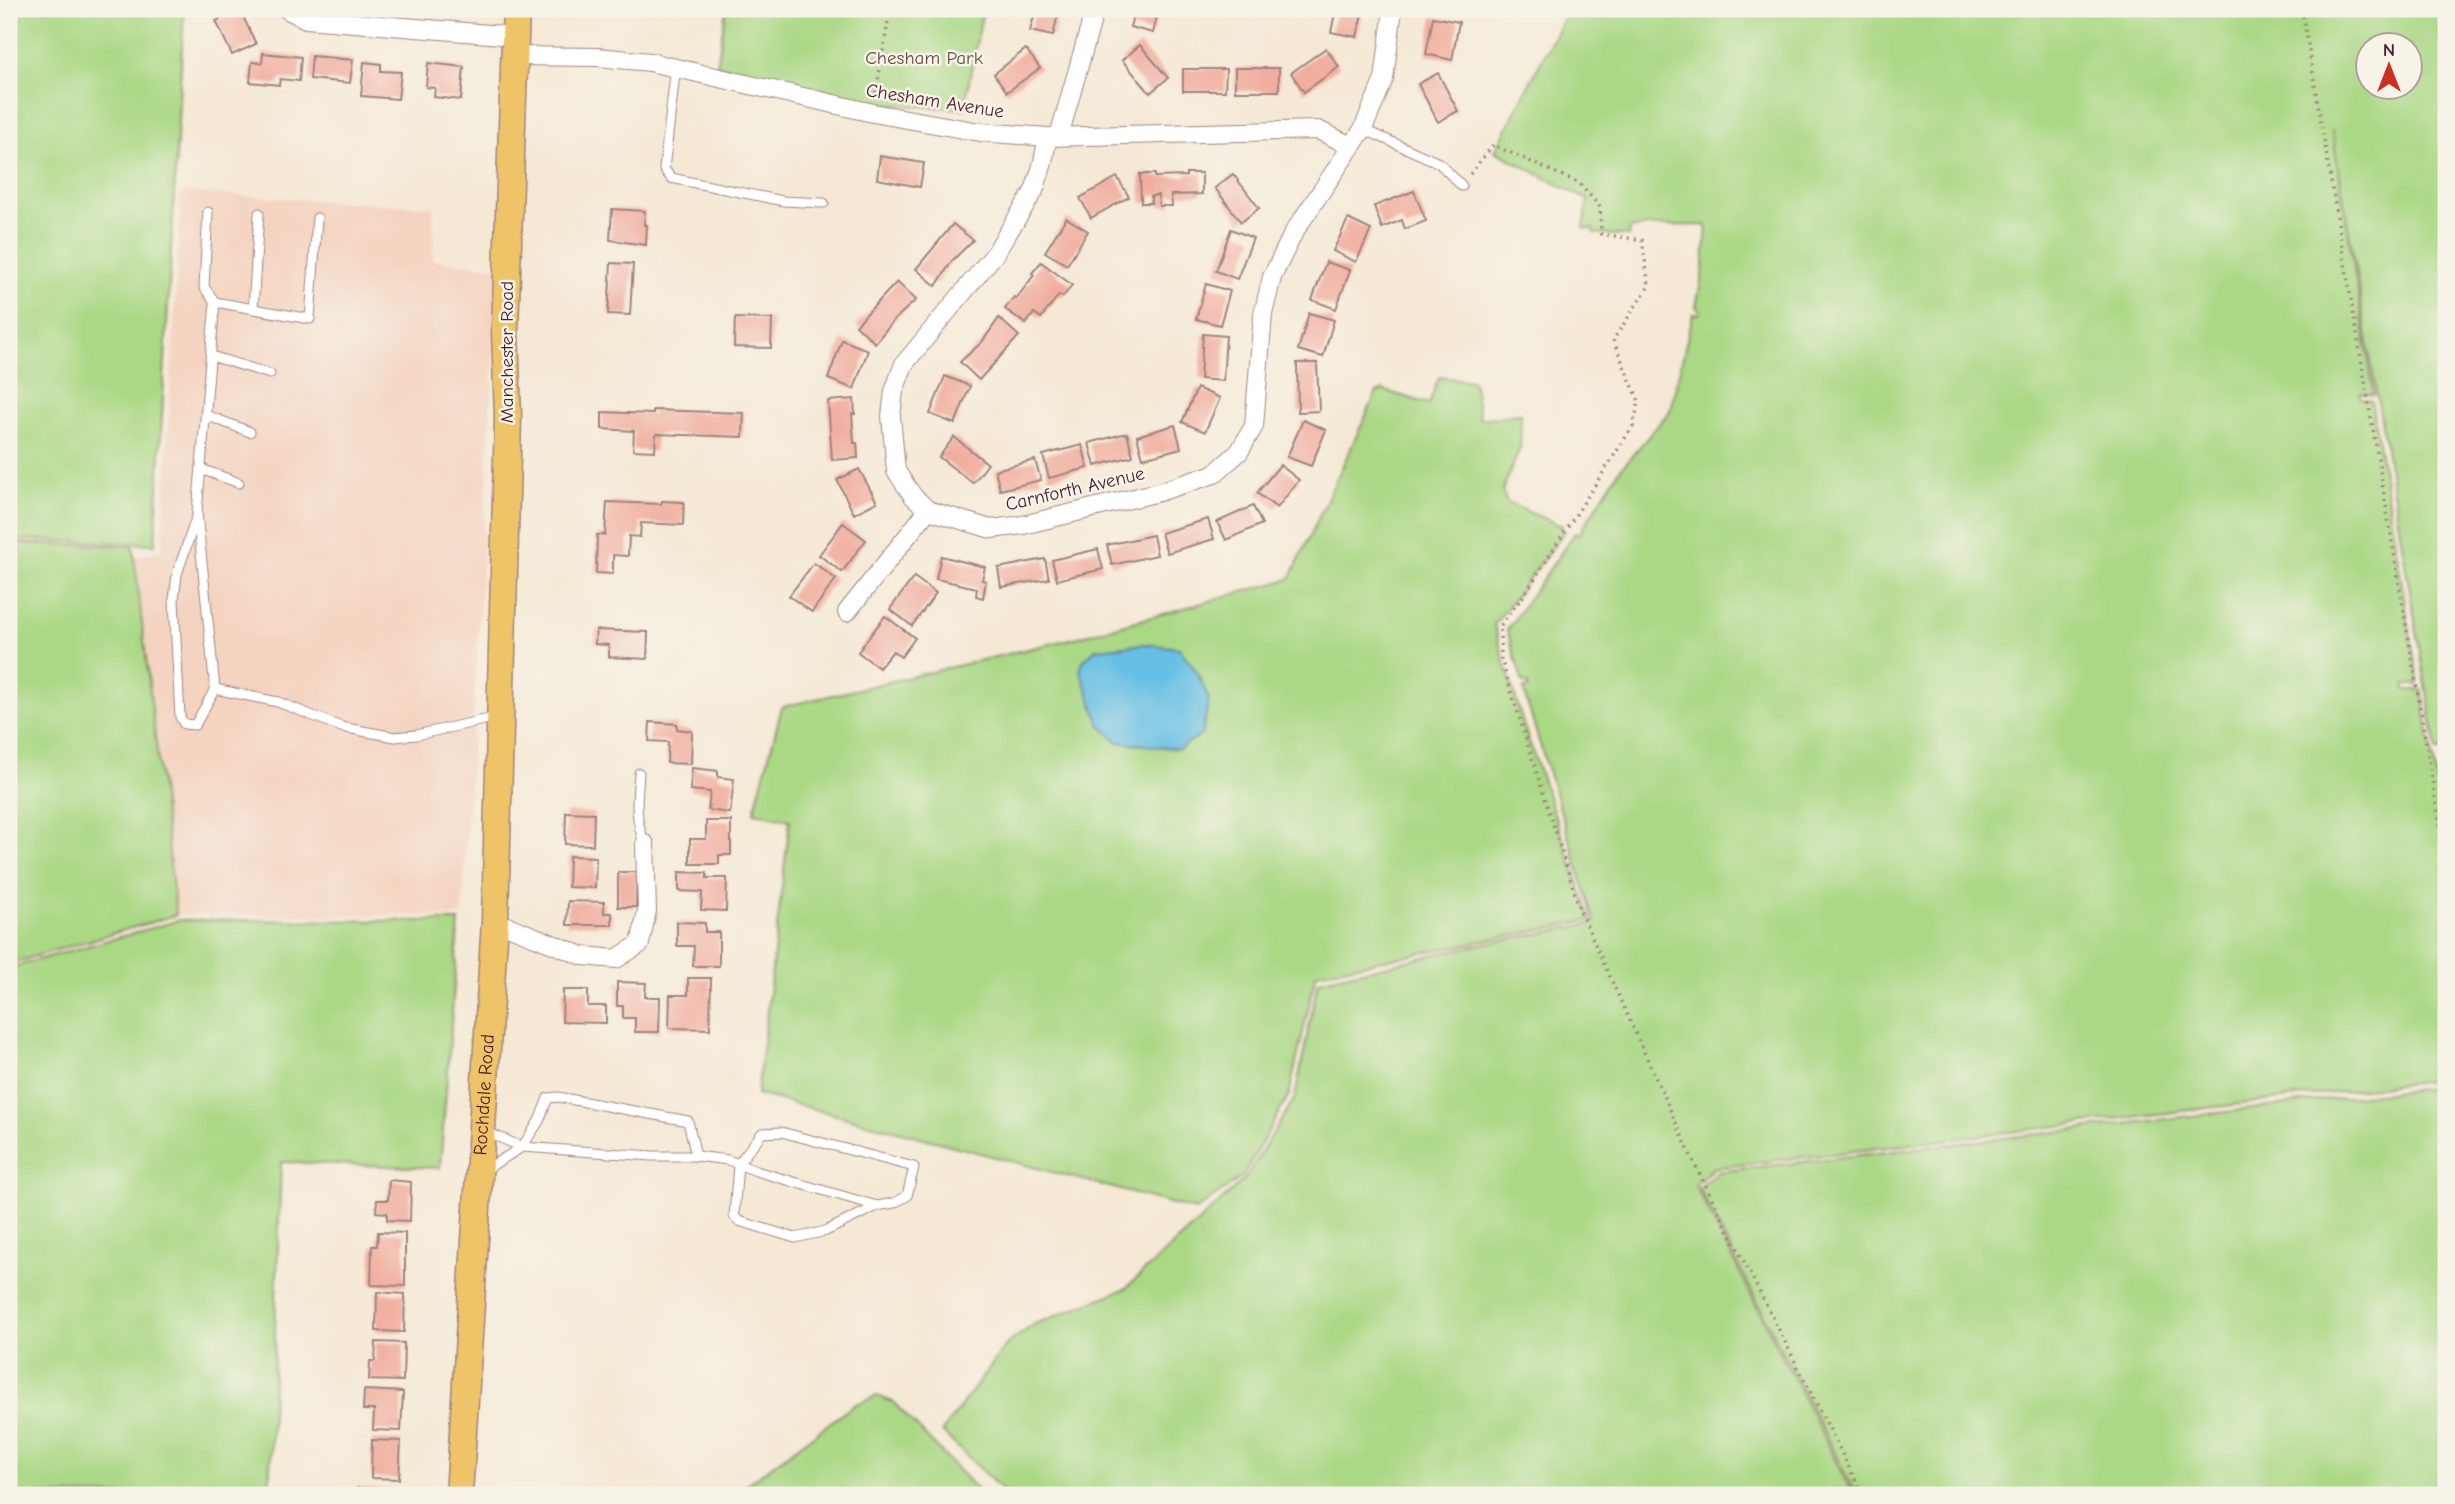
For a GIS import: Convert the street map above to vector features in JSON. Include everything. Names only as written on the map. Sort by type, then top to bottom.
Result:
[{"type":"main road","name":"Manchester Road","points":[[500,706],[508,416],[505,331],[516,9]]},
{"type":"main road","name":"Rochdale Road","points":[[459,1495],[495,921],[500,706]]},
{"type":"street","points":[[847,612],[928,510],[896,471],[891,416],[894,391],[904,364],[994,256],[1034,191],[1095,9]]},
{"type":"street","name":"Carnforth Avenue","points":[[928,510],[990,529],[1023,525],[1159,492],[1214,474],[1239,452],[1254,426],[1263,314],[1272,277],[1294,232],[1363,129],[1384,79],[1394,9]]},
{"type":"street","name":"Chesham Avenue","points":[[288,10],[306,19],[676,66],[873,113],[980,132],[1054,136],[1318,130],[1351,146]]},
{"type":"street","points":[[495,921],[583,956],[616,959],[640,944],[647,911],[645,844]]},
{"type":"lane","points":[[676,66],[664,169],[671,178],[783,201],[824,203]]},
{"type":"lane","points":[[1363,129],[1438,163],[1462,186]]},
{"type":"lane","points":[[197,513],[177,575],[174,600],[180,717],[184,724],[195,725],[215,689],[197,513],[215,302],[204,287],[208,212]]},
{"type":"lane","points":[[253,309],[258,214]]},
{"type":"lane","points":[[215,302],[310,319],[317,218]]},
{"type":"lane","points":[[211,356],[270,374]]},
{"type":"lane","points":[[206,415],[250,432]]},
{"type":"lane","points":[[201,469],[239,483]]},
{"type":"lane","points":[[215,689],[278,702],[341,727],[395,737],[416,735],[500,706]]},
{"type":"lane","points":[[639,772],[636,810],[638,827],[645,844]]},
{"type":"lane","points":[[480,1173],[522,1147],[539,1121],[548,1098],[558,1097],[688,1121],[696,1156]]},
{"type":"lane","points":[[483,1130],[522,1147],[652,1156],[696,1156],[738,1164],[877,1206]]},
{"type":"lane","points":[[781,1132],[914,1167],[907,1196],[894,1203],[877,1206],[826,1231],[795,1238],[739,1221],[734,1216],[738,1164],[762,1133],[781,1132]]},
{"type":"path","points":[[873,113],[890,9]]},
{"type":"path","points":[[2302,9],[2446,861]]},
{"type":"path","points":[[1462,186],[1493,145],[1580,183],[1600,207],[1601,234],[1643,240],[1649,286],[1614,341],[1639,401],[1633,426],[1524,595],[1500,626],[1501,659],[1581,913],[1697,1169],[1863,1495]]},
{"type":"shaded area","points":[[181,192],[433,207],[433,260],[499,268],[462,916],[177,915],[136,557],[162,550]]},
{"type":"green space","points":[[9,9],[184,9],[155,544],[9,539]]},
{"type":"green space","name":"Chesham Park","points":[[726,9],[983,9],[964,109],[881,104],[717,65]]},
{"type":"green space","points":[[1568,9],[2446,9],[2446,751],[2437,751],[2332,130],[2374,395],[2360,393],[2360,398],[2371,400],[2419,685],[2405,685],[2405,690],[2422,690],[2446,840],[2446,1079],[1713,1168],[1695,1185],[1853,1495],[1007,1495],[942,1432],[1007,1344],[1035,1324],[1125,1289],[1245,1179],[1295,1098],[1318,981],[1468,947],[1595,923],[1523,689],[1529,688],[1527,683],[1523,683],[1507,630],[1575,533],[1579,534],[1619,471],[1670,411],[1693,314],[1699,314],[1700,310],[1696,307],[1704,265],[1707,225],[1648,226],[1630,229],[1629,236],[1594,233],[1593,229],[1584,228],[1588,200],[1495,151]]},
{"type":"green space","points":[[1439,377],[1473,381],[1480,419],[1521,414],[1520,448],[1502,491],[1507,503],[1562,526],[1560,529],[1565,531],[1494,625],[1523,724],[1591,920],[1316,973],[1289,1095],[1242,1177],[1196,1210],[757,1094],[790,820],[754,812],[782,707],[1075,638],[1290,579],[1377,392],[1382,390],[1429,404]]},
{"type":"green space","points":[[9,543],[133,546],[176,915],[9,964]]},
{"type":"green space","points":[[180,920],[459,921],[440,1168],[281,1162],[269,1495],[9,1495],[9,968]]},
{"type":"green space","points":[[2446,1086],[2446,1495],[1856,1495],[1699,1188],[1717,1172]]},
{"type":"green space","points":[[877,1396],[893,1402],[982,1495],[732,1495],[854,1405]]},
{"type":"water","points":[[1145,644],[1179,648],[1197,672],[1209,699],[1202,734],[1179,749],[1118,742],[1100,725],[1080,670],[1083,661],[1096,649]]},
{"type":"building","points":[[1036,9],[1059,9],[1053,36],[1030,31]]},
{"type":"building","points":[[1135,9],[1159,9],[1153,33],[1130,27]]},
{"type":"building","points":[[1336,9],[1363,9],[1357,37],[1331,32]]},
{"type":"building","points":[[240,10],[256,44],[232,55],[216,21]]},
{"type":"building","points":[[1433,17],[1459,22],[1452,60],[1426,54]]},
{"type":"building","points":[[1140,45],[1168,78],[1150,93],[1122,60]]},
{"type":"building","points":[[1326,48],[1339,67],[1304,92],[1291,73]]},
{"type":"building","points":[[1026,49],[1040,68],[1007,92],[994,74]]},
{"type":"building","points":[[263,53],[301,57],[299,81],[280,79],[279,85],[250,82],[252,62],[262,63]]},
{"type":"building","points":[[312,56],[353,60],[350,83],[310,79]]},
{"type":"building","points":[[364,62],[381,64],[381,71],[401,72],[398,99],[361,96]]},
{"type":"building","points":[[428,63],[464,67],[461,100],[434,97],[435,88],[426,87]]},
{"type":"building","points":[[1235,68],[1279,68],[1279,91],[1235,91]]},
{"type":"building","points":[[1183,69],[1226,69],[1225,91],[1183,91]]},
{"type":"building","points":[[1438,73],[1458,111],[1438,122],[1418,84]]},
{"type":"building","points":[[880,156],[924,163],[920,187],[877,179]]},
{"type":"building","points":[[1186,173],[1202,173],[1202,194],[1171,195],[1172,206],[1159,206],[1158,195],[1151,196],[1151,203],[1141,203],[1140,174],[1155,174],[1155,177],[1186,176]]},
{"type":"building","points":[[1233,174],[1259,208],[1241,222],[1215,188]]},
{"type":"building","points":[[1117,177],[1129,197],[1091,218],[1080,198]]},
{"type":"building","points":[[1414,191],[1426,221],[1405,229],[1402,220],[1382,228],[1374,206]]},
{"type":"building","points":[[612,209],[645,211],[646,245],[610,240]]},
{"type":"building","points":[[1066,218],[1088,231],[1067,265],[1045,252]]},
{"type":"building","points":[[1348,219],[1371,230],[1356,262],[1333,251]]},
{"type":"building","points":[[953,224],[973,240],[952,261],[936,286],[916,269]]},
{"type":"building","points":[[1231,229],[1253,238],[1237,279],[1216,271]]},
{"type":"building","points":[[1041,262],[1072,285],[1063,297],[1059,295],[1041,318],[1034,313],[1026,324],[1005,309],[1014,297],[1016,299]]},
{"type":"building","points":[[1326,262],[1350,270],[1336,309],[1312,300]]},
{"type":"building","points":[[611,263],[633,264],[630,315],[608,314]]},
{"type":"building","points":[[897,282],[916,300],[894,320],[875,343],[856,325]]},
{"type":"building","points":[[1206,284],[1230,291],[1220,325],[1196,319]]},
{"type":"building","points":[[1309,313],[1334,320],[1323,357],[1298,350]]},
{"type":"building","points":[[735,318],[772,319],[771,348],[734,347]]},
{"type":"building","points":[[999,318],[1019,336],[979,380],[960,362],[982,342]]},
{"type":"building","points":[[1203,334],[1226,336],[1223,381],[1200,379]]},
{"type":"building","points":[[842,340],[868,350],[854,389],[828,379]]},
{"type":"building","points":[[1297,363],[1317,363],[1319,411],[1298,412]]},
{"type":"building","points":[[945,376],[970,386],[955,424],[930,414]]},
{"type":"building","points":[[1197,388],[1220,398],[1205,432],[1182,422]]},
{"type":"building","points":[[854,399],[855,414],[852,414],[858,458],[832,460],[828,401]]},
{"type":"building","points":[[653,410],[744,413],[743,437],[656,434],[655,451],[633,450],[634,431],[602,429],[602,412],[653,414]]},
{"type":"building","points":[[1303,420],[1326,430],[1311,466],[1287,457]]},
{"type":"building","points":[[1175,425],[1181,448],[1143,458],[1137,436]]},
{"type":"building","points":[[1127,433],[1133,456],[1095,466],[1089,443]]},
{"type":"building","points":[[954,437],[988,464],[973,483],[939,457]]},
{"type":"building","points":[[1082,445],[1088,468],[1049,478],[1043,455]]},
{"type":"building","points":[[1035,460],[1041,480],[1000,490],[995,470]]},
{"type":"building","points":[[1280,465],[1299,480],[1277,508],[1257,493]]},
{"type":"building","points":[[859,469],[877,502],[854,514],[837,480]]},
{"type":"building","points":[[662,501],[684,502],[683,525],[641,523],[640,537],[629,536],[628,556],[613,555],[613,574],[596,573],[597,535],[605,535],[607,502],[661,504]]},
{"type":"building","points":[[1253,506],[1262,524],[1226,540],[1217,522]]},
{"type":"building","points":[[1208,519],[1214,539],[1167,553],[1161,533]]},
{"type":"building","points":[[843,523],[866,540],[842,572],[819,555]]},
{"type":"building","points":[[1153,535],[1157,555],[1112,565],[1107,545]]},
{"type":"building","points":[[1098,549],[1103,569],[1057,580],[1052,560]]},
{"type":"building","points":[[941,556],[985,567],[982,580],[986,581],[983,598],[976,596],[977,588],[936,579]]},
{"type":"building","points":[[1045,559],[1049,579],[1001,587],[998,568]]},
{"type":"building","points":[[814,563],[836,579],[812,612],[789,596]]},
{"type":"building","points":[[914,577],[936,593],[912,626],[890,609]]},
{"type":"building","points":[[885,616],[915,638],[901,657],[893,651],[879,668],[858,652]]},
{"type":"building","points":[[596,630],[648,632],[647,659],[609,657],[609,645],[595,644]]},
{"type":"building","points":[[650,722],[677,724],[677,729],[692,731],[691,764],[667,763],[668,742],[649,741]]},
{"type":"building","points":[[692,768],[718,771],[718,777],[734,779],[730,813],[708,810],[710,792],[690,790]]},
{"type":"building","points":[[566,812],[594,813],[593,845],[565,844]]},
{"type":"building","points":[[706,821],[731,821],[731,855],[719,855],[719,864],[690,864],[690,839],[706,839]]},
{"type":"building","points":[[569,856],[596,857],[595,888],[568,887]]},
{"type":"building","points":[[618,872],[637,872],[636,907],[618,907]]},
{"type":"building","points":[[679,872],[707,873],[707,878],[727,878],[726,911],[701,910],[702,892],[679,891]]},
{"type":"building","points":[[568,901],[604,902],[604,913],[612,913],[612,925],[567,925]]},
{"type":"building","points":[[677,922],[705,923],[705,932],[719,932],[719,966],[693,966],[694,946],[677,946]]},
{"type":"building","points":[[688,978],[711,978],[710,1029],[669,1028],[670,995],[688,995]]},
{"type":"building","points":[[617,982],[646,983],[645,997],[660,997],[659,1032],[635,1032],[635,1018],[623,1018],[623,1006],[617,1006]]},
{"type":"building","points":[[563,990],[588,990],[588,1006],[606,1006],[606,1023],[562,1022]]},
{"type":"building","points":[[389,1180],[411,1182],[410,1221],[387,1220],[387,1213],[376,1212],[377,1200],[388,1200]]},
{"type":"building","points":[[378,1232],[405,1233],[405,1286],[371,1285],[372,1246],[377,1246]]},
{"type":"building","points":[[377,1292],[405,1294],[404,1332],[376,1331]]},
{"type":"building","points":[[376,1342],[404,1343],[403,1381],[369,1380],[370,1361],[375,1361]]},
{"type":"building","points":[[364,1390],[403,1392],[401,1431],[373,1430],[374,1410],[363,1410]]},
{"type":"building","points":[[372,1440],[401,1441],[399,1479],[371,1478]]},
{"type":"building","points":[[357,1488],[400,1489],[400,1495],[357,1495]]}]
